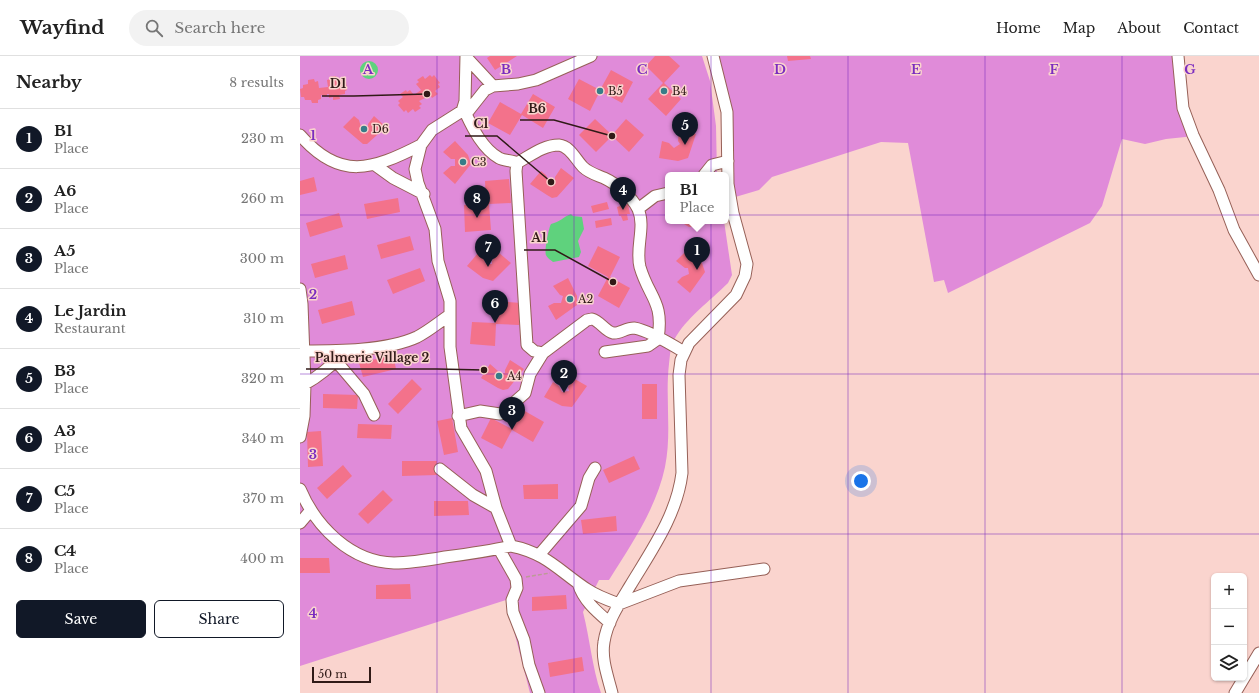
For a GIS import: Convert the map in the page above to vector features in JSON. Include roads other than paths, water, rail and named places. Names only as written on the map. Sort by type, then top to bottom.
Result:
[{"type":"street","points":[[512,546],[496,508],[486,471],[461,428],[458,416],[450,347],[448,292],[438,261],[435,229],[424,194],[418,183],[415,169],[421,145],[432,130],[464,112],[485,90],[493,86],[518,84],[536,80],[591,56]]},
{"type":"street","points":[[713,56],[727,112],[728,172]]},
{"type":"street","points":[[1178,56],[1183,108],[1193,135],[1219,190],[1234,230],[1259,275]]},
{"type":"street","points":[[467,57],[493,86]]},
{"type":"street","points":[[467,57],[464,112],[474,131],[495,156],[517,163],[543,149],[561,145],[567,149],[584,169],[615,185],[626,194],[638,209],[640,218],[639,262],[659,309],[661,321],[658,339],[648,346],[605,352]]},
{"type":"street","points":[[300,135],[330,161],[345,167],[375,165],[421,145]]},
{"type":"street","points":[[706,172],[712,165],[728,160]]},
{"type":"street","points":[[517,163],[517,207],[527,345],[534,351],[543,353]]},
{"type":"street","points":[[375,165],[393,178],[424,194]]},
{"type":"street","points":[[612,693],[603,658],[604,643],[610,623],[618,604],[664,529],[674,507],[680,488],[682,473],[679,375],[684,352],[689,343],[736,295],[745,276],[747,264],[733,213],[729,190]]},
{"type":"street","points":[[638,209],[655,196],[665,194]]},
{"type":"street","points":[[300,289],[306,384],[304,416],[300,437]]},
{"type":"street","points":[[304,351],[339,356],[415,338],[450,314]]},
{"type":"street","points":[[458,416],[480,411],[500,414],[505,413],[509,407],[525,393],[530,374],[543,353],[587,320],[592,319],[615,333],[633,328],[684,352]]},
{"type":"street","points":[[306,384],[318,377],[339,356]]},
{"type":"street","points":[[339,356],[364,394],[374,416]]},
{"type":"street","points":[[539,555],[581,506],[589,478],[596,468]]},
{"type":"street","points":[[440,469],[474,495],[496,508]]},
{"type":"street","points":[[300,490],[311,510],[332,536],[367,558],[379,561],[417,562],[512,546],[539,555],[560,567],[593,592],[618,604],[679,581],[764,569]]},
{"type":"street","points":[[300,523],[311,510]]},
{"type":"street","points":[[499,549],[516,579],[517,588],[512,600],[513,612],[524,640],[529,665],[539,693]]},
{"type":"street","points":[[578,582],[582,594],[588,602],[610,623]]},
{"type":"street","points":[[1247,673],[1259,654]]},
{"type":"street","points":[[1234,693],[1242,681]]},
{"type":"place","name":"B5","points":[[600,91]]},
{"type":"place","name":"B4","points":[[664,91]]},
{"type":"place","name":"D1","points":[[427,94]]},
{"type":"place","name":"D6","points":[[364,129]]},
{"type":"place","name":"B6","points":[[612,136]]},
{"type":"place","name":"B3","points":[[685,145]]},
{"type":"place","name":"C3","points":[[463,162]]},
{"type":"place","name":"C1","points":[[551,182]]},
{"type":"place","name":"Le Jardin","points":[[623,210]]},
{"type":"place","name":"C4","points":[[477,218]]},
{"type":"place","name":"C5","points":[[488,267]]},
{"type":"place","name":"B1","points":[[697,270]]},
{"type":"place","name":"A1","points":[[613,282]]},
{"type":"place","name":"A2","points":[[570,299]]},
{"type":"place","name":"A3","points":[[495,323]]},
{"type":"place","name":"Palmerie Village 2","points":[[484,370]]},
{"type":"place","name":"A4","points":[[499,376]]},
{"type":"place","name":"A6","points":[[564,393]]},
{"type":"place","name":"A5","points":[[512,430]]}]
